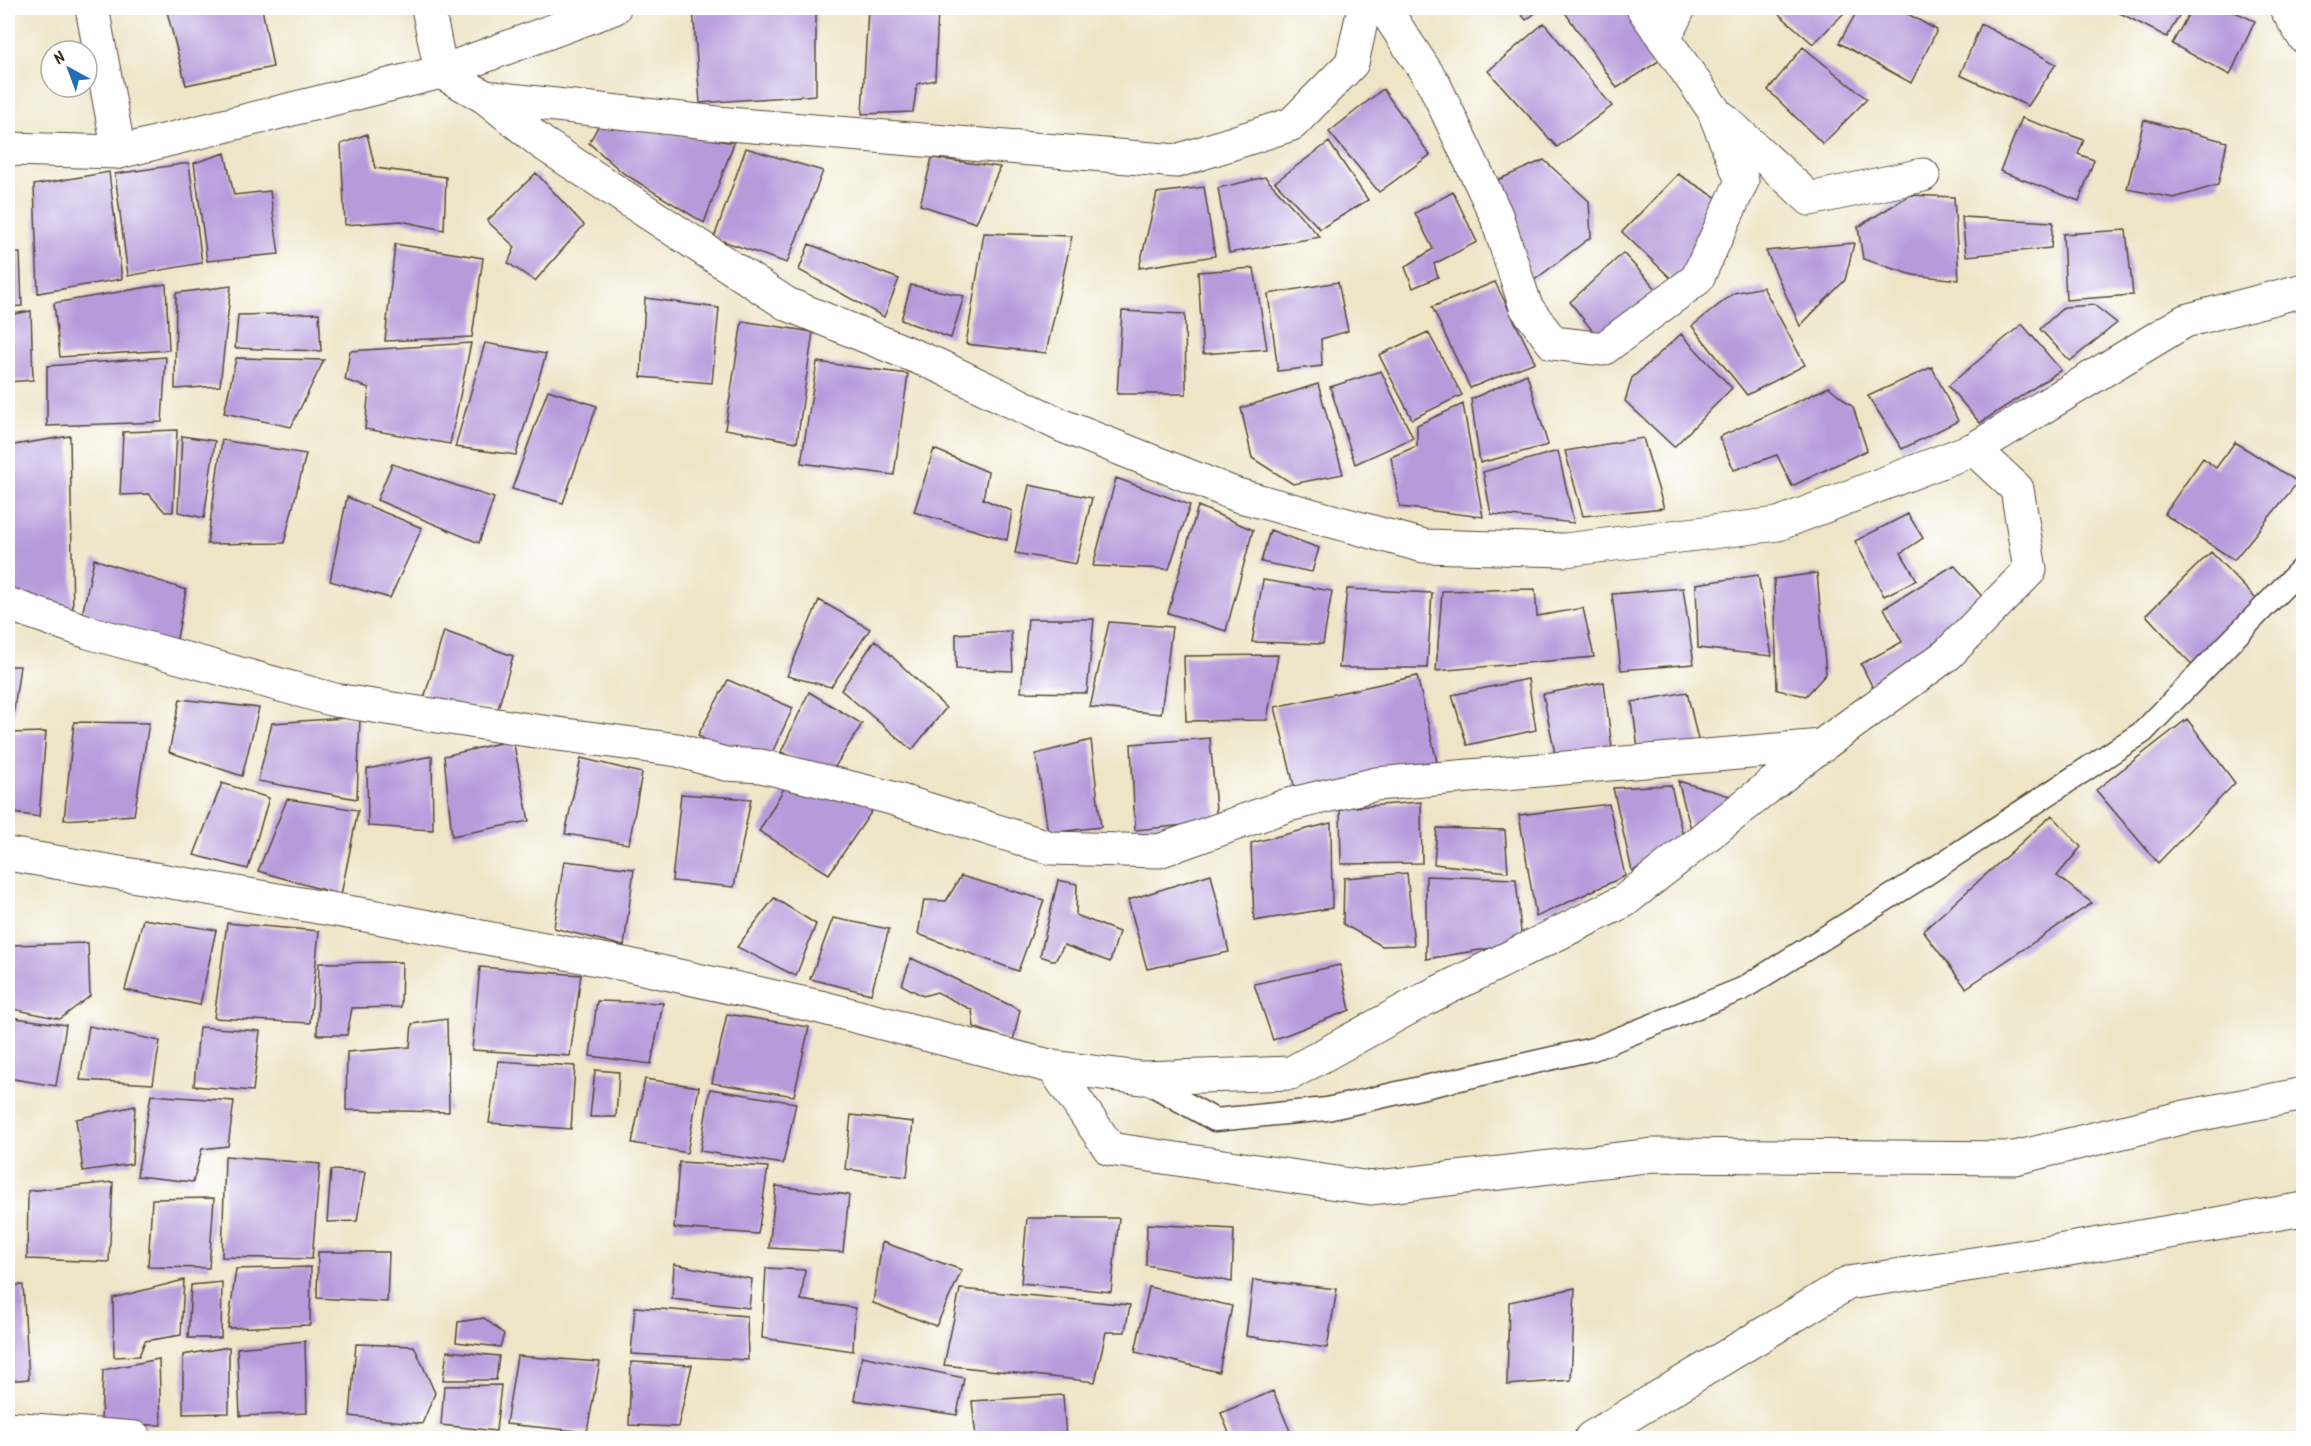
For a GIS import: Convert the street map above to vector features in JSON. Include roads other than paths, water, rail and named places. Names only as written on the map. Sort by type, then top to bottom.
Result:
[{"type":"street","points":[[92,8],[119,152]]},
{"type":"street","points":[[428,8],[441,72],[485,97],[542,143],[787,304],[939,366],[1063,426],[1237,495],[1424,546],[1565,550],[1778,524],[1974,449],[2185,321],[2304,290]]},
{"type":"street","points":[[8,149],[119,152],[441,72],[614,8]]},
{"type":"street","points":[[485,97],[717,123],[1177,161],[1292,124],[1352,63],[1364,8]]},
{"type":"street","points":[[1384,8],[1434,84],[1497,215],[1526,308],[1553,343],[1603,349],[1696,279],[1743,181],[1713,109],[1643,8]]},
{"type":"street","points":[[1665,39],[1679,8]]},
{"type":"street","points":[[2286,8],[2304,37]]},
{"type":"street","points":[[1713,109],[1810,199],[1923,175]]},
{"type":"street","points":[[8,854],[371,916],[629,965],[820,1006],[1053,1067],[1140,1078],[1291,1073],[1427,998],[1624,901],[1822,746],[1948,654],[2030,570],[2017,489],[1974,449]]},
{"type":"street","points":[[8,604],[88,632],[335,700],[528,730],[678,750],[725,764],[761,766],[888,797],[1051,848],[1159,851],[1288,805],[1376,784],[1822,746]]},
{"type":"street","points":[[1053,1067],[1110,1149],[1370,1188],[1654,1155],[2015,1158],[2185,1118],[2304,1094]]},
{"type":"street","points":[[1591,1438],[1848,1283],[2046,1253],[2304,1209]]},
{"type":"street","points":[[8,1428],[135,1438]]},
{"type":"lane","points":[[1140,1078],[1215,1120],[1327,1109],[1593,1049],[1742,988],[1914,882],[2143,732],[2304,566]]}]
